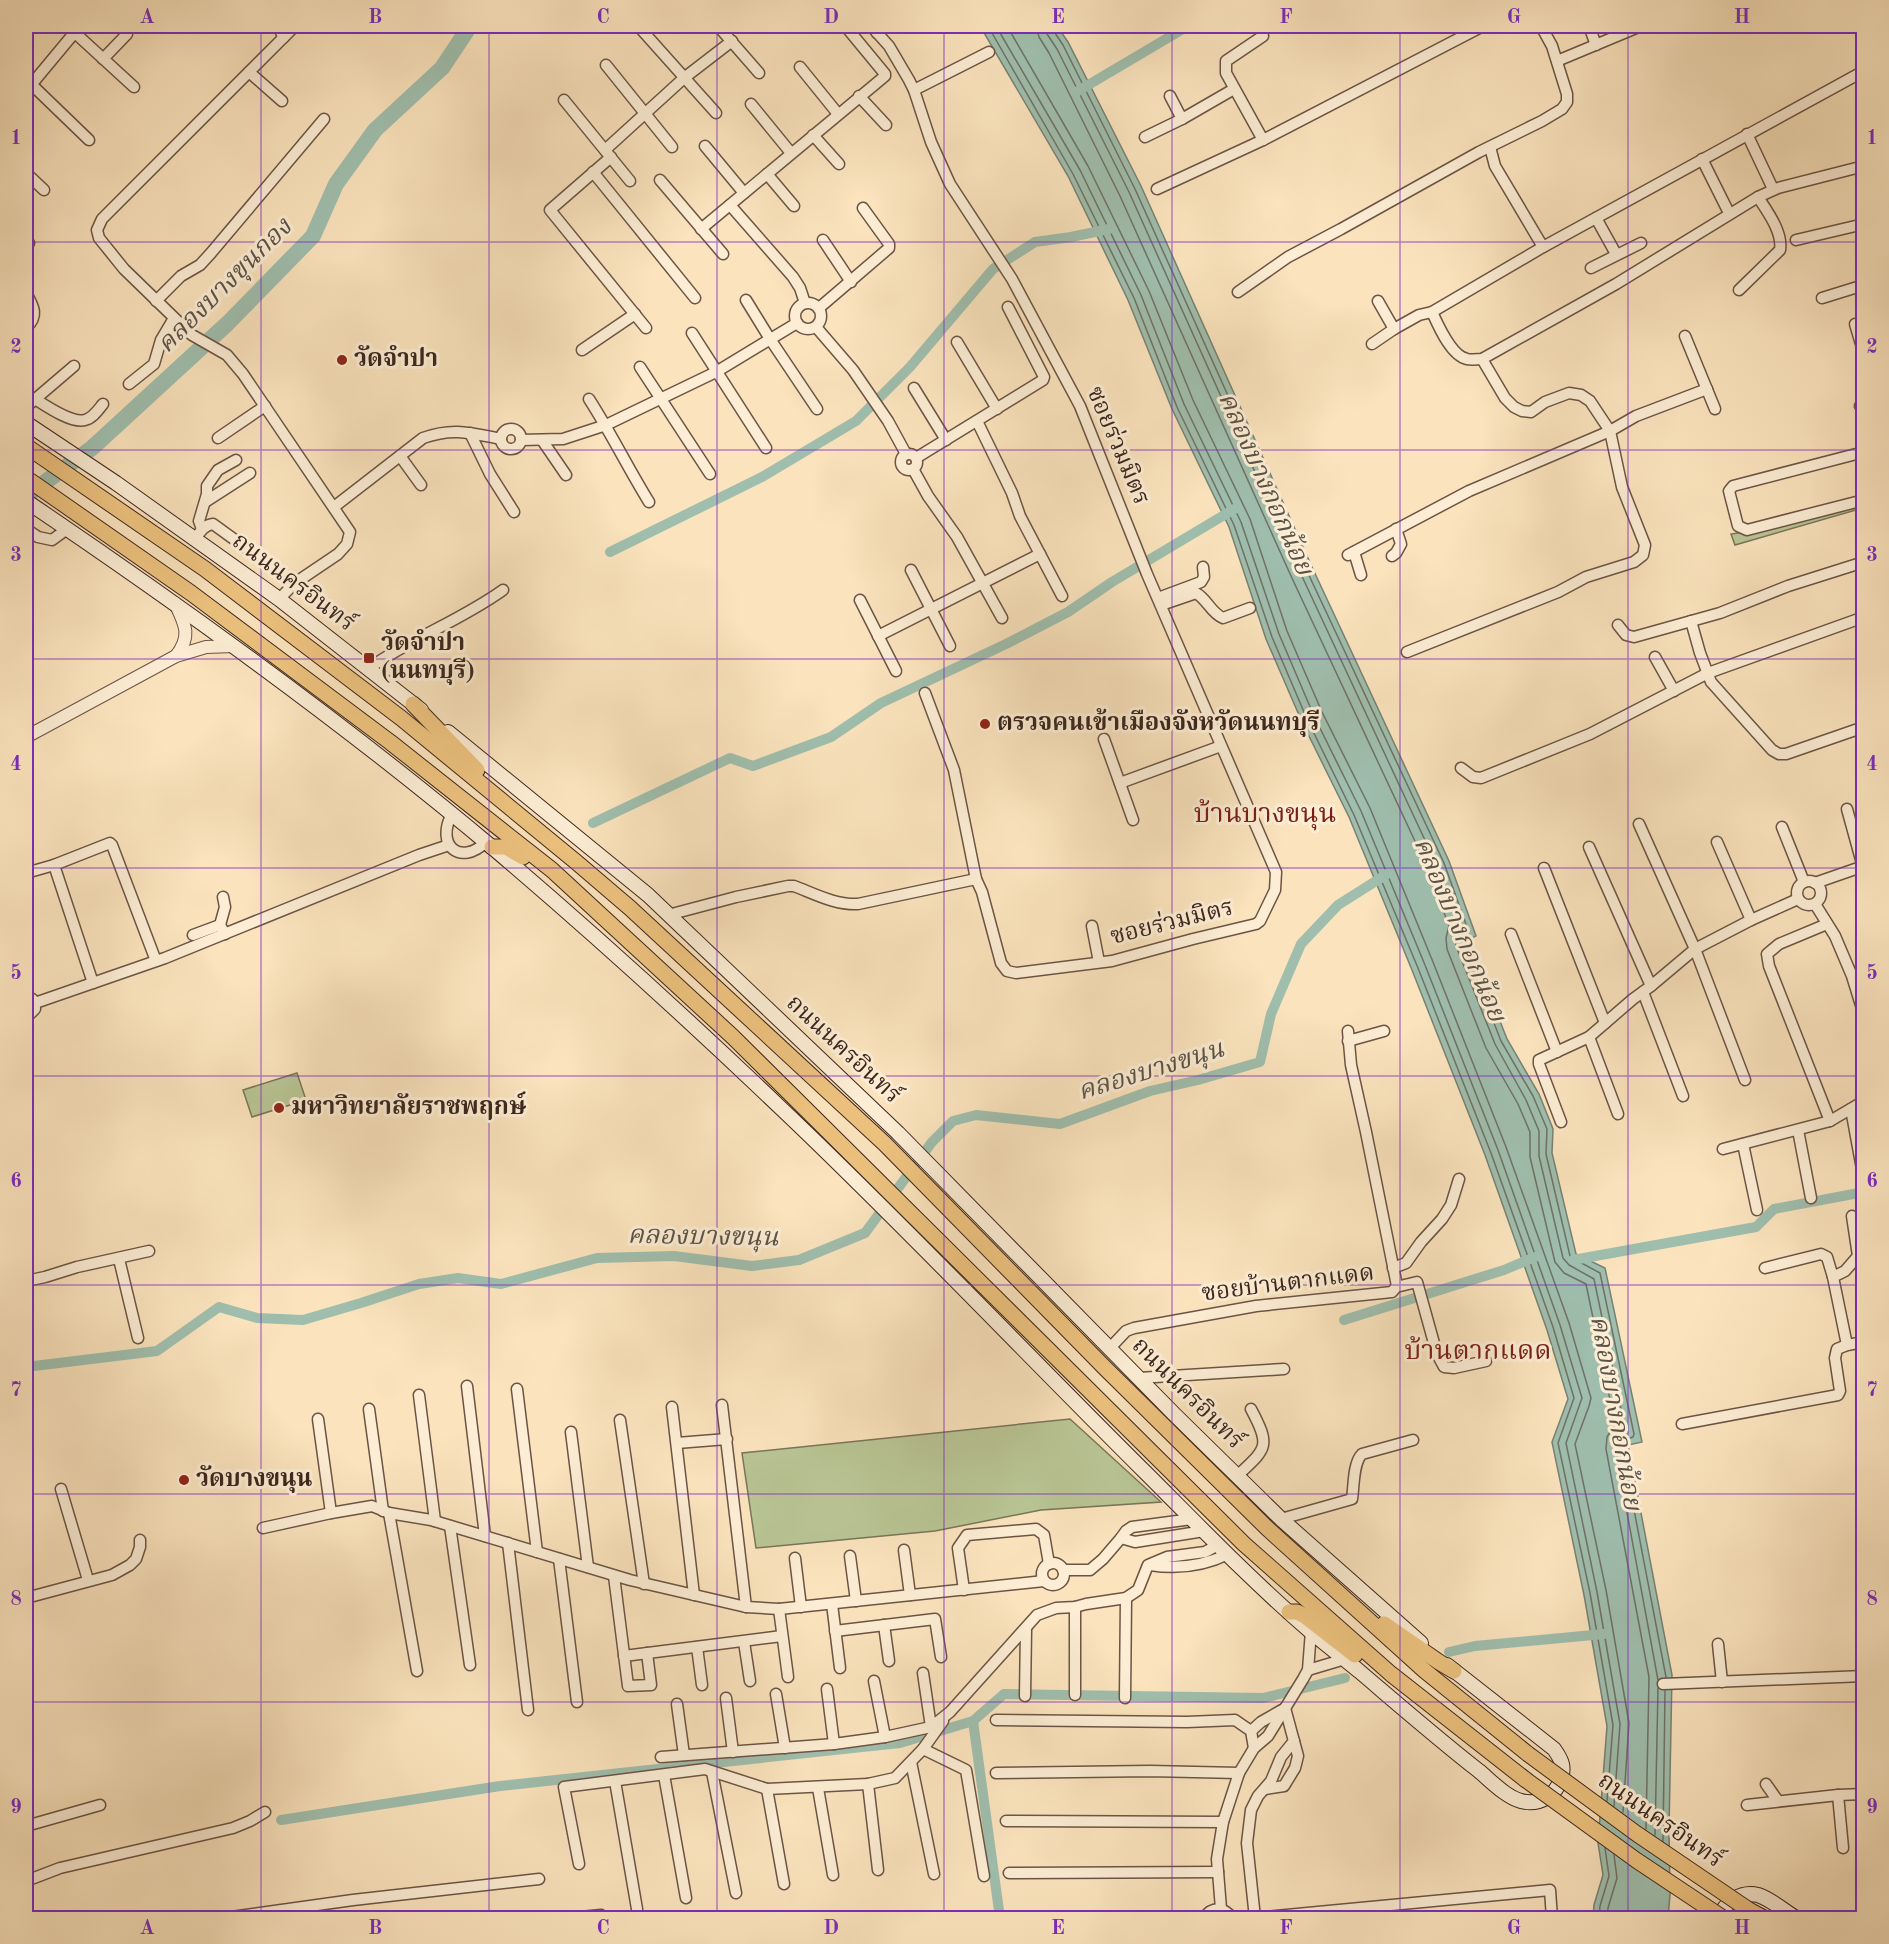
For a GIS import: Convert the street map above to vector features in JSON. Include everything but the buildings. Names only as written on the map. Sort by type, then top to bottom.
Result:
[{"type":"main road","name":"ถนนนครอินทร์","points":[[26,423],[199,534],[648,895],[912,1148],[1281,1519],[1454,1671],[1541,1738],[1562,1759],[1563,1770],[1555,1791],[1538,1802],[1526,1802],[1511,1796],[1289,1612],[1223,1550],[1045,1372],[895,1207],[885,1186],[733,1037],[552,870],[390,742],[191,593],[28,480]]},
{"type":"main road","name":"ถนนนครอินทร์","points":[[26,446],[205,570],[401,718],[575,861],[653,929],[901,1160],[1105,1368],[1268,1529],[1353,1607],[1425,1671],[1528,1754],[1637,1834],[1764,1918]]},
{"type":"main road","name":"ถนนนครอินทร์","points":[[29,503],[234,646],[340,726],[489,845],[652,987],[877,1201],[895,1207],[1244,1544],[1391,1674],[1526,1780],[1721,1918],[1721,1913],[1728,1903],[1746,1895],[1759,1895],[1796,1918]]},
{"type":"main road","points":[[413,704],[466,758],[508,806]]},
{"type":"main road","points":[[489,845],[506,847],[542,869],[552,870]]},
{"type":"main road","points":[[1353,1607],[1387,1625],[1454,1671]]},
{"type":"main road","points":[[1289,1612],[1305,1616],[1367,1664],[1391,1674]]},
{"type":"street","points":[[276,26],[280,29],[282,39]]},
{"type":"street","points":[[279,598],[295,583],[338,554],[347,544],[350,532],[243,374],[227,355],[192,335],[156,301],[124,269],[99,238],[97,230],[102,219],[295,26]]},
{"type":"street","points":[[635,27],[650,29],[653,26]]},
{"type":"street","points":[[718,26],[759,73]]},
{"type":"street","points":[[874,29],[887,26]]},
{"type":"street","points":[[1157,189],[1263,140],[1483,26]]},
{"type":"street","points":[[1238,292],[1288,256],[1562,109],[1567,102],[1567,94],[1552,46],[1541,26]]},
{"type":"street","points":[[1589,26],[1596,45]]},
{"type":"street","points":[[1557,61],[1641,26]]},
{"type":"street","points":[[635,27],[716,113]]},
{"type":"street","points":[[701,229],[885,75],[847,28]]},
{"type":"street","points":[[89,140],[28,88],[77,29],[134,87]]},
{"type":"street","name":"ซอยร่วมมิตร","points":[[874,29],[888,46],[914,90],[931,142],[950,184],[1012,279],[1080,406],[1147,574],[1276,872],[1275,890],[1260,921],[1256,924],[1112,961],[1016,973],[1007,971],[1001,963],[982,892],[976,879]]},
{"type":"street","points":[[104,59],[127,34]]},
{"type":"street","points":[[1263,36],[1226,61],[1226,73],[1263,140]]},
{"type":"street","points":[[646,328],[550,210],[593,172],[644,112],[732,41]]},
{"type":"street","points":[[914,90],[989,52]]},
{"type":"street","points":[[606,65],[672,147]]},
{"type":"street","points":[[800,66],[838,114]]},
{"type":"street","points":[[1372,344],[1419,315],[1432,312],[1543,247],[1863,71]]},
{"type":"street","points":[[249,72],[282,101]]},
{"type":"street","points":[[1145,137],[1234,89]]},
{"type":"street","points":[[859,96],[885,125]]},
{"type":"street","points":[[1170,96],[1182,119]]},
{"type":"street","points":[[564,100],[630,182]]},
{"type":"street","points":[[751,104],[791,153]]},
{"type":"street","points":[[156,301],[181,276],[200,265],[324,119]]},
{"type":"street","points":[[1747,134],[1773,189]]},
{"type":"street","points":[[813,135],[838,164]]},
{"type":"street","points":[[705,146],[744,193]]},
{"type":"street","points":[[1490,147],[1495,166],[1543,247]]},
{"type":"street","points":[[1702,159],[1727,209]]},
{"type":"street","points":[[1432,312],[1456,352],[1468,359],[1482,359],[1616,284],[1773,189],[1863,166]]},
{"type":"street","points":[[593,172],[695,298]]},
{"type":"street","points":[[26,174],[44,190]]},
{"type":"street","points":[[767,174],[794,206]]},
{"type":"street","points":[[660,180],[723,254]]},
{"type":"street","points":[[1739,290],[1780,250],[1781,243],[1778,234],[1758,197]]},
{"type":"street","points":[[730,205],[793,277],[805,303]]},
{"type":"street","points":[[819,308],[889,248],[889,244],[863,208]]},
{"type":"street","points":[[1596,218],[1617,254]]},
{"type":"street","points":[[1796,240],[1863,224]]},
{"type":"street","points":[[822,240],[851,282]]},
{"type":"street","points":[[1591,268],[1641,243]]},
{"type":"street","points":[[1822,298],[1863,285]]},
{"type":"street","points":[[26,293],[35,308],[35,313],[26,328]]},
{"type":"street","points":[[746,300],[817,409]]},
{"type":"street","points":[[1378,302],[1394,329]]},
{"type":"street","points":[[805,303],[811,303],[819,308],[822,318],[816,327],[806,329],[797,323],[795,313],[797,308],[805,303]]},
{"type":"street","points":[[912,460],[1040,382],[1044,376],[1008,308]]},
{"type":"street","points":[[582,350],[635,314]]},
{"type":"street","points":[[129,384],[154,364],[161,340],[174,318]]},
{"type":"street","points":[[334,507],[423,438],[440,432],[470,433],[501,439],[505,432],[512,429],[519,433],[521,440],[562,439],[606,425],[662,400],[716,372],[797,323]]},
{"type":"street","points":[[1855,324],[1863,349]]},
{"type":"street","points":[[816,327],[853,370],[912,460],[928,496],[957,537],[1002,618]]},
{"type":"street","points":[[692,333],[766,448]]},
{"type":"street","points":[[1685,336],[1715,409]]},
{"type":"street","points":[[957,342],[997,409]]},
{"type":"street","points":[[1407,652],[1558,592],[1586,577],[1634,562],[1643,555],[1645,545],[1622,487],[1610,431],[1590,401],[1575,393],[1558,396],[1532,412],[1514,408],[1505,398],[1482,359]]},
{"type":"street","points":[[26,407],[74,366]]},
{"type":"street","points":[[640,367],[710,474]]},
{"type":"street","points":[[914,388],[946,440]]},
{"type":"street","points":[[1361,575],[1351,553],[1469,491],[1610,431],[1636,416],[1707,389]]},
{"type":"street","points":[[35,399],[76,421],[86,420],[103,404]]},
{"type":"street","points":[[589,399],[606,425],[627,468],[649,502]]},
{"type":"street","points":[[218,438],[265,406]]},
{"type":"street","points":[[976,421],[1062,596]]},
{"type":"street","points":[[470,433],[490,474],[514,512]]},
{"type":"street","points":[[542,440],[566,475]]},
{"type":"street","points":[[1863,452],[1733,486],[1729,489],[1738,526],[1747,530],[1863,500]]},
{"type":"street","points":[[400,456],[421,485]]},
{"type":"street","points":[[199,534],[199,521],[207,486],[218,470],[236,460]]},
{"type":"street","points":[[205,502],[250,473]]},
{"type":"street","points":[[199,534],[208,525],[213,524],[264,561]]},
{"type":"street","points":[[26,529],[38,537],[51,540],[67,529]]},
{"type":"street","points":[[1392,556],[1401,544],[1396,529]]},
{"type":"street","points":[[878,636],[1040,554]]},
{"type":"street","points":[[1618,626],[1626,635],[1634,637],[1720,613],[1788,586],[1863,561]]},
{"type":"street","points":[[1159,601],[1201,582],[1204,577],[1203,567]]},
{"type":"street","points":[[911,570],[950,646]]},
{"type":"street","points":[[368,669],[396,650],[479,607],[503,590]]},
{"type":"street","points":[[1159,601],[1196,593],[1219,617],[1223,618],[1250,608]]},
{"type":"street","points":[[860,600],[896,671]]},
{"type":"street","points":[[174,603],[184,623],[186,633],[183,646],[176,656]]},
{"type":"street","points":[[1461,768],[1473,777],[1481,778],[1590,734],[1707,673],[1863,617]]},
{"type":"street","points":[[1691,621],[1711,682],[1772,750],[1779,754],[1786,754],[1863,727]]},
{"type":"street","points":[[26,737],[176,656],[206,647],[234,646]]},
{"type":"street","points":[[1655,657],[1674,691]]},
{"type":"street","points":[[668,915],[788,886],[794,886],[830,900],[858,904],[976,879],[954,770],[925,693]]},
{"type":"street","points":[[1104,739],[1133,820]]},
{"type":"street","points":[[1120,783],[1221,746]]},
{"type":"street","points":[[1798,899],[1798,887],[1863,866],[1847,809]]},
{"type":"street","points":[[452,814],[445,830],[449,845],[456,851],[462,853],[489,845]]},
{"type":"street","points":[[1639,824],[1695,949],[1745,1080]]},
{"type":"street","points":[[1782,827],[1810,883],[1821,893],[1815,904],[1808,905],[1798,899]]},
{"type":"street","points":[[1717,842],[1751,920]]},
{"type":"street","points":[[26,873],[54,865],[110,843],[156,962]]},
{"type":"street","points":[[26,1014],[36,1009],[29,996],[93,983],[156,962],[222,929],[449,845]]},
{"type":"street","points":[[1589,847],[1647,989],[1683,1096]]},
{"type":"street","points":[[54,865],[93,983]]},
{"type":"street","points":[[1544,868],[1605,1023]]},
{"type":"street","points":[[222,929],[225,907],[223,897]]},
{"type":"street","points":[[1561,1122],[1539,1060],[1589,1037],[1695,949],[1798,899]]},
{"type":"street","points":[[1815,904],[1835,936],[1852,976],[1863,1015]]},
{"type":"street","points":[[1827,924],[1779,944],[1767,954],[1769,966],[1830,1121]]},
{"type":"street","points":[[1092,926],[1099,962]]},
{"type":"street","points":[[193,935],[222,929]]},
{"type":"street","points":[[1511,934],[1557,1052]]},
{"type":"street","name":"ซอยบ้านตากแดด","points":[[1110,1348],[1126,1331],[1134,1328],[1256,1306],[1392,1292],[1396,1287],[1393,1268],[1351,1065],[1348,1036],[1384,1031]]},
{"type":"street","points":[[1589,1037],[1618,1114]]},
{"type":"street","points":[[1723,1149],[1830,1121],[1863,1101]]},
{"type":"street","points":[[1851,1109],[1863,1180]]},
{"type":"street","points":[[1798,1130],[1811,1198]]},
{"type":"street","points":[[1743,1144],[1757,1210]]},
{"type":"street","points":[[1393,1268],[1406,1263],[1442,1219],[1451,1205],[1459,1179]]},
{"type":"street","points":[[1833,1277],[1845,1271],[1858,1256],[1852,1216]]},
{"type":"street","points":[[26,1281],[149,1251]]},
{"type":"street","points":[[1765,1268],[1821,1254],[1827,1257],[1847,1345]]},
{"type":"street","points":[[119,1259],[138,1338]]},
{"type":"street","points":[[1396,1287],[1417,1281],[1437,1354],[1444,1367],[1454,1368],[1486,1361]]},
{"type":"street","points":[[1682,1424],[1838,1395],[1840,1391],[1836,1353],[1838,1347],[1863,1342]]},
{"type":"street","points":[[1139,1378],[1284,1369]]},
{"type":"street","points":[[467,1386],[485,1536]]},
{"type":"street","points":[[517,1389],[537,1552]]},
{"type":"street","points":[[419,1395],[435,1521]]},
{"type":"street","points":[[723,1405],[746,1607]]},
{"type":"street","points":[[672,1407],[694,1595]]},
{"type":"street","points":[[369,1409],[386,1512],[417,1671]]},
{"type":"street","points":[[1237,1476],[1264,1447],[1263,1437],[1251,1409]]},
{"type":"street","points":[[318,1419],[331,1513]]},
{"type":"street","points":[[620,1420],[644,1584]]},
{"type":"street","points":[[571,1432],[588,1568]]},
{"type":"street","points":[[677,1443],[726,1439]]},
{"type":"street","points":[[1281,1519],[1352,1499],[1356,1463],[1362,1454],[1413,1440]]},
{"type":"street","points":[[61,1489],[88,1580]]},
{"type":"street","points":[[262,1528],[372,1506],[386,1512],[435,1521],[644,1584],[746,1607],[779,1609],[1044,1581]]},
{"type":"street","points":[[1063,1570],[1062,1581],[1057,1585],[1049,1585],[1044,1581],[1042,1571],[1049,1564],[1056,1563],[1063,1570],[1090,1570],[1103,1559],[1126,1530],[1132,1527],[1192,1519]]},
{"type":"street","points":[[450,1526],[470,1665]]},
{"type":"street","points":[[964,1590],[958,1548],[967,1535],[1036,1529],[1044,1534],[1049,1564]]},
{"type":"street","points":[[1121,1538],[1135,1542],[1204,1531]]},
{"type":"street","points":[[26,1598],[112,1575],[130,1565],[139,1553],[140,1540]]},
{"type":"street","points":[[508,1543],[528,1710]]},
{"type":"street","points":[[904,1550],[910,1595]]},
{"type":"street","points":[[579,1864],[564,1787],[705,1769],[767,1789],[868,1784],[895,1778],[923,1749],[950,1712],[1037,1615],[1056,1608],[1126,1598],[1138,1590],[1148,1565],[1172,1568],[1214,1562],[1223,1550]]},
{"type":"street","points":[[850,1556],[856,1601]]},
{"type":"street","points":[[795,1558],[801,1607]]},
{"type":"street","points":[[559,1559],[577,1702]]},
{"type":"street","points":[[614,1575],[628,1686],[651,1685],[647,1653]]},
{"type":"street","points":[[1125,1698],[1126,1598]]},
{"type":"street","points":[[832,1604],[840,1668]]},
{"type":"street","points":[[1075,1607],[1075,1695]]},
{"type":"street","points":[[779,1609],[788,1677]]},
{"type":"street","points":[[835,1631],[935,1619],[941,1657]]},
{"type":"street","points":[[884,1625],[889,1661]]},
{"type":"street","points":[[1025,1696],[1026,1629]]},
{"type":"street","points":[[1221,1909],[1217,1859],[1223,1822],[1239,1773],[1254,1748],[1268,1736],[1308,1670],[1311,1631]]},
{"type":"street","points":[[624,1656],[782,1636]]},
{"type":"street","points":[[744,1641],[750,1681]]},
{"type":"street","points":[[1718,1644],[1722,1682]]},
{"type":"street","points":[[697,1647],[702,1685]]},
{"type":"street","points":[[1308,1670],[1345,1659]]},
{"type":"street","points":[[923,1673],[931,1727]]},
{"type":"street","points":[[1663,1684],[1863,1676]]},
{"type":"street","points":[[874,1681],[885,1737]]},
{"type":"street","points":[[828,1689],[834,1744]]},
{"type":"street","points":[[776,1694],[785,1748]]},
{"type":"street","points":[[726,1698],[732,1752]]},
{"type":"street","points":[[677,1704],[684,1755]]},
{"type":"street","points":[[1251,1731],[1261,1722],[1285,1708]]},
{"type":"street","points":[[1265,1789],[1284,1786],[1297,1763],[1298,1756],[1285,1708]]},
{"type":"street","points":[[661,1757],[834,1744],[885,1737],[931,1727],[950,1712]]},
{"type":"street","points":[[996,1720],[1187,1722],[1235,1720],[1251,1731],[1254,1748]]},
{"type":"street","points":[[1294,1741],[1281,1757],[1271,1781],[1258,1796],[1251,1810],[1246,1843],[1255,1918],[1550,1890],[1552,1918]]},
{"type":"street","points":[[923,1749],[966,1770],[984,1876]]},
{"type":"street","points":[[911,1762],[934,1874]]},
{"type":"street","points":[[996,1773],[1150,1771],[1239,1773]]},
{"type":"street","points":[[712,1772],[736,1893]]},
{"type":"street","points":[[664,1775],[686,1898]]},
{"type":"street","points":[[615,1781],[637,1909]]},
{"type":"street","points":[[868,1784],[878,1870]]},
{"type":"street","points":[[1766,1784],[1778,1801]]},
{"type":"street","points":[[818,1788],[833,1875]]},
{"type":"street","points":[[767,1789],[784,1884]]},
{"type":"street","points":[[1747,1805],[1863,1794]]},
{"type":"street","points":[[1838,1795],[1844,1848]]},
{"type":"street","points":[[26,1826],[100,1805]]},
{"type":"street","points":[[26,1881],[60,1868],[233,1828],[266,1812]]},
{"type":"street","points":[[1006,1821],[1223,1822]]},
{"type":"street","points":[[1009,1873],[1218,1872]]},
{"type":"street","points":[[224,1918],[353,1899],[539,1879]]},
{"type":"street","points":[[1204,1918],[1210,1911],[1221,1909],[1232,1918]]},
{"type":"street","points":[[570,1918],[601,1915]]},
{"type":"green space","points":[[1863,502],[1863,508],[1735,545],[1731,534],[1751,531]]},
{"type":"green space","points":[[297,1073],[306,1100],[252,1117],[243,1090]]},
{"type":"green space","points":[[1070,1419],[1161,1502],[1041,1510],[935,1531],[756,1548],[742,1453]]},
{"type":"water","name":"คลองบางกอกน้อย","points":[[980,26],[1057,26],[1068,42],[1141,186],[1312,567],[1449,861],[1476,936],[1468,940],[1507,1039],[1539,1094],[1553,1129],[1552,1153],[1576,1254],[1605,1268],[1642,1442],[1628,1445],[1672,1675],[1668,1918],[1593,1918],[1594,1905],[1603,1875],[1598,1843],[1607,1726],[1584,1595],[1552,1442],[1568,1399],[1547,1330],[1485,1155],[1349,817],[1302,722],[1266,639],[1229,527],[1172,409],[1128,300],[1068,176]]},
{"type":"waterway","name":"คลองบางขุนกอง","points":[[26,496],[92,448],[228,323],[313,236],[336,184],[375,130],[442,68],[470,26]]},
{"type":"waterway","points":[[1078,91],[1188,26]]},
{"type":"waterway","points":[[610,552],[762,477],[856,421],[910,367],[993,269],[1035,242],[1109,229]]},
{"type":"waterway","points":[[593,823],[730,758],[753,766],[831,737],[881,703],[1068,612],[1112,582],[1236,508]]},
{"type":"waterway","name":"คลองบางขนุน","points":[[26,1367],[157,1351],[219,1307],[257,1318],[303,1320],[419,1284],[458,1278],[501,1284],[597,1258],[674,1256],[752,1266],[799,1260],[865,1233],[932,1142],[953,1121],[976,1115],[1060,1124],[1150,1091],[1260,1062],[1271,1014],[1301,944],[1338,905],[1387,874]]},
{"type":"waterway","points":[[1573,1260],[1756,1227],[1774,1209],[1864,1192]]},
{"type":"waterway","points":[[1344,1320],[1504,1270],[1535,1257]]},
{"type":"waterway","points":[[1449,1652],[1475,1646],[1604,1634]]},
{"type":"waterway","points":[[281,1820],[500,1786],[900,1743],[973,1721],[1004,1694],[1263,1698],[1345,1678]]},
{"type":"waterway","points":[[973,1721],[1000,1918]]},
{"type":"place","name":"วัดจําปา","points":[[342,360]]},
{"type":"place","name":"วัดจำปา (นนทบุรี)","points":[[369,658]]},
{"type":"place","name":"ตรวจคนเข้าเมืองจังหวัดนนทบุรี","points":[[985,724]]},
{"type":"place","name":"มหาวิทยาลัยราชพฤกษ์","points":[[279,1108]]},
{"type":"place","name":"วัดบางขนุน","points":[[184,1480]]},
{"type":"district","name":"บ้านบางขนุน","points":[[1265,814]]},
{"type":"district","name":"บ้านตากแดด","points":[[1478,1351]]}]
